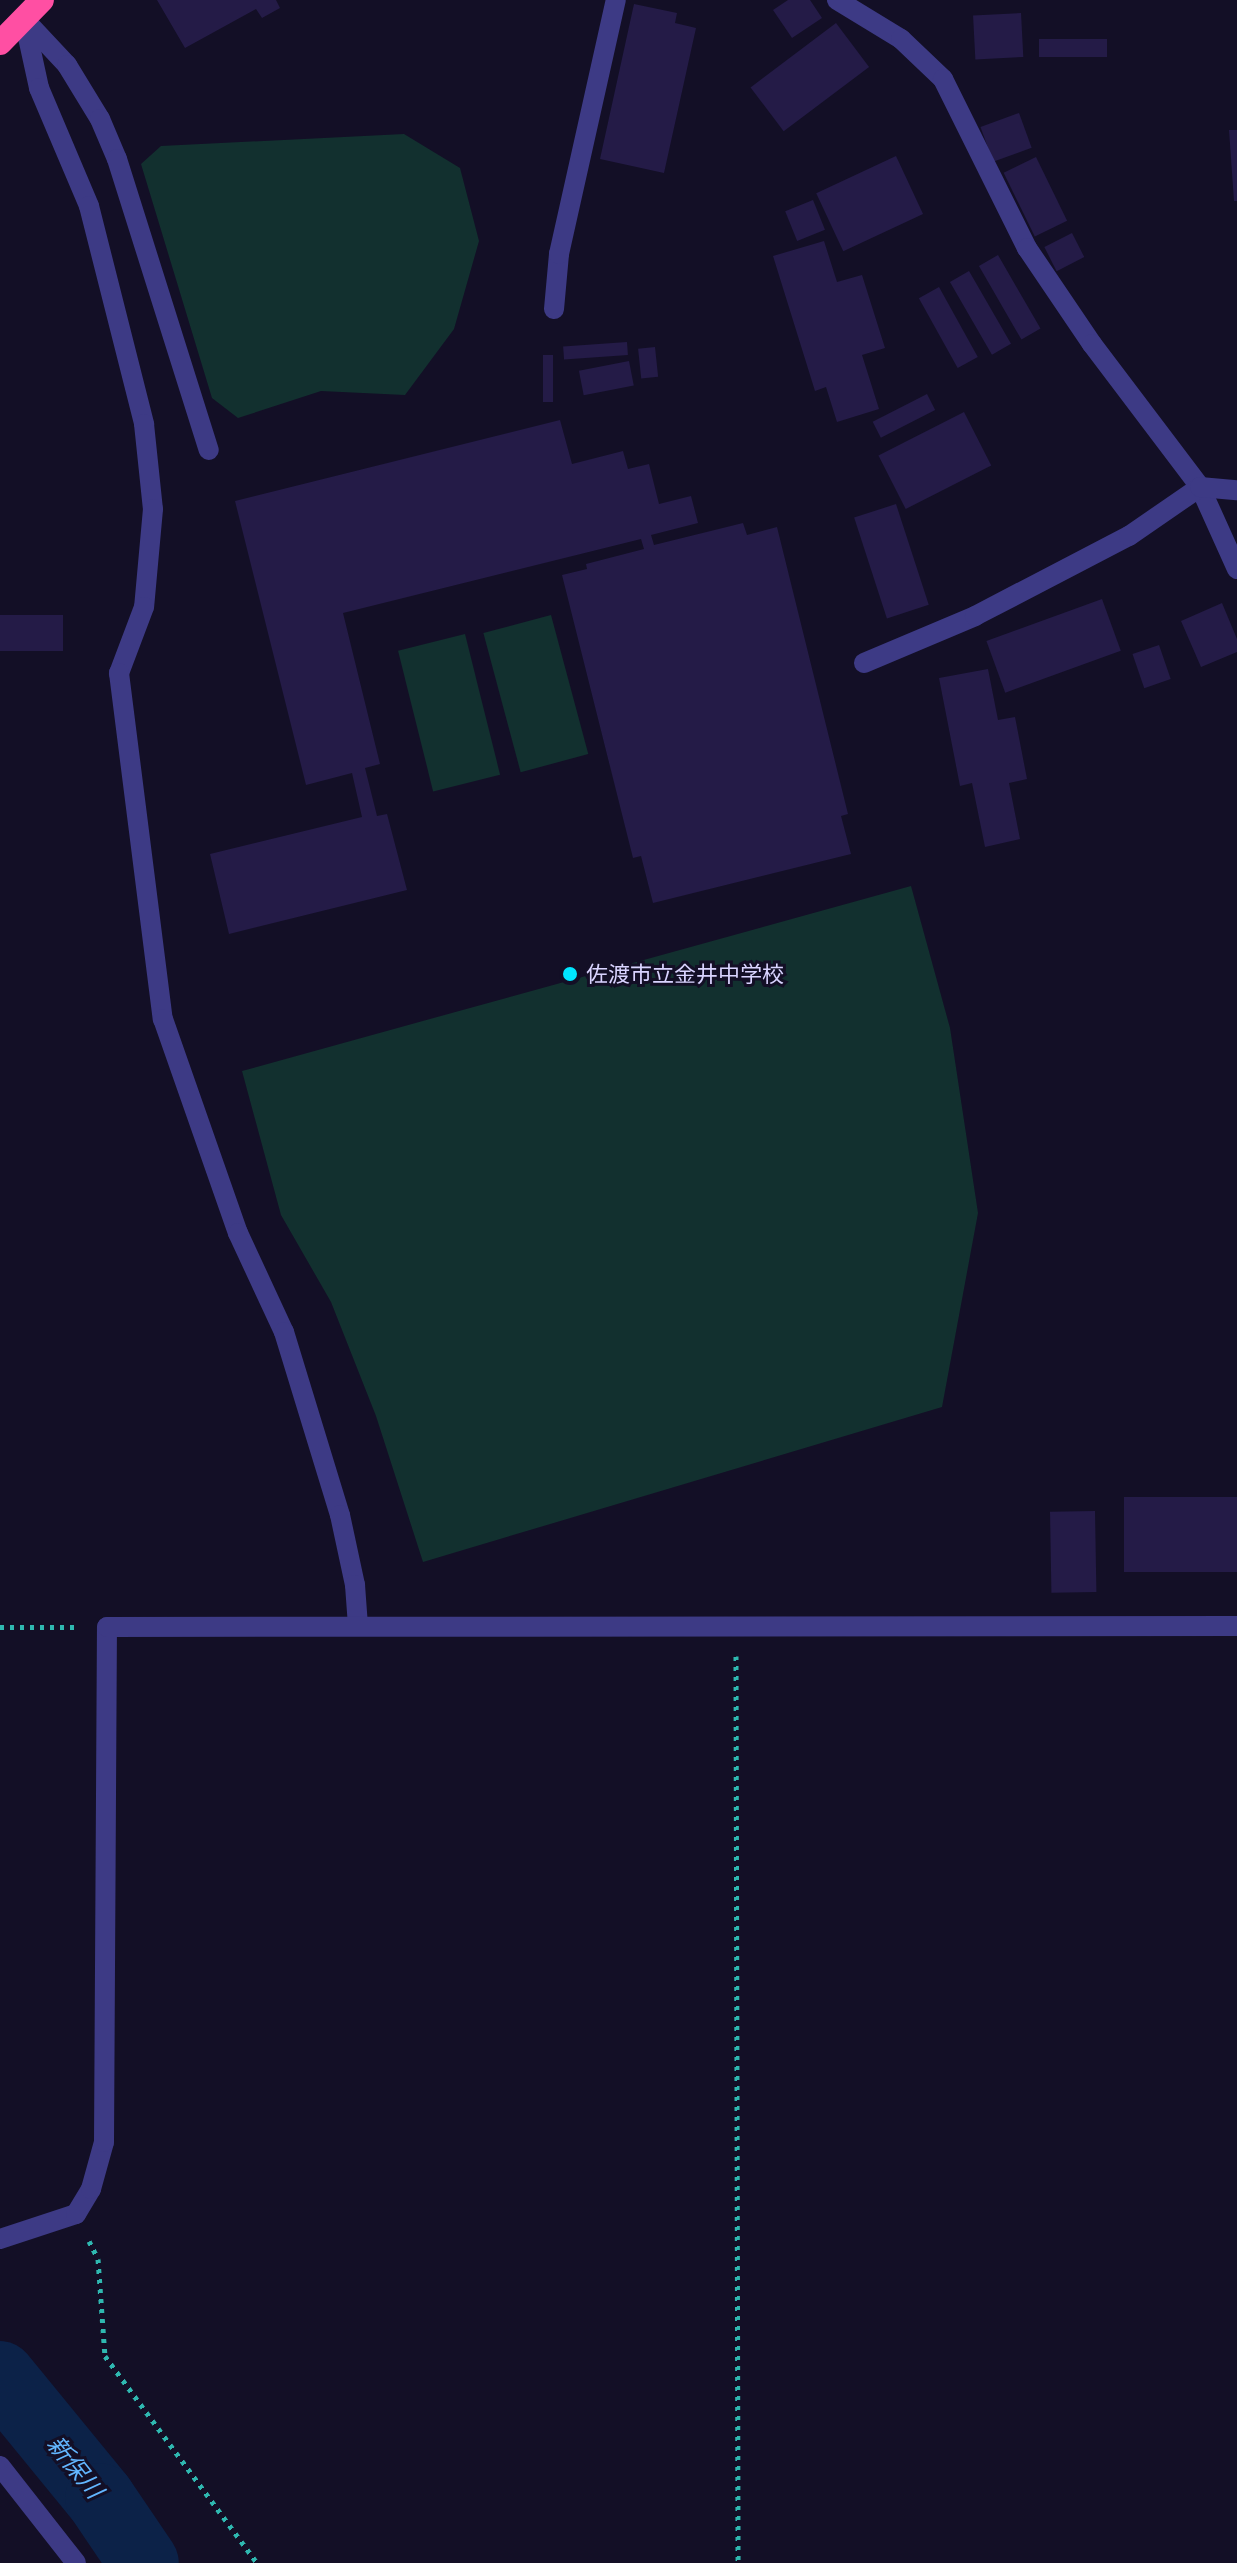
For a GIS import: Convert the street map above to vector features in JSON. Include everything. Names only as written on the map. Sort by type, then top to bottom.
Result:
[{"type":"highway","points":[[0,43],[42,0]]},
{"type":"street","points":[[554,309],[568,211],[616,0]]},
{"type":"street","points":[[837,0],[901,39],[943,79],[1027,248],[1092,344],[1200,487],[1237,569]]},
{"type":"street","points":[[24,19],[67,65],[100,119],[117,159],[209,450]]},
{"type":"street","points":[[24,19],[39,88],[89,206],[144,424],[153,509],[144,607],[119,673],[163,1019],[238,1233],[284,1332],[340,1515],[355,1585],[358,1626]]},
{"type":"street","points":[[864,663],[975,616],[1129,536],[1200,487],[1237,490]]},
{"type":"street","points":[[0,2239],[76,2214],[91,2189],[104,2142],[107,1627],[1237,1626]]},
{"type":"street","points":[[0,2466],[76,2563]]},
{"type":"path","points":[[0,1627],[107,1627]]},
{"type":"path","points":[[736,1627],[738,2563]]},
{"type":"path","points":[[76,2214],[98,2259],[105,2356],[257,2563]]},
{"type":"green space","points":[[404,134],[460,168],[479,241],[454,329],[405,395],[321,391],[238,418],[212,398],[141,164],[161,146]]},
{"type":"green space","points":[[551,615],[588,754],[521,772],[483,633]]},
{"type":"green space","points":[[465,634],[500,775],[433,791],[398,651]]},
{"type":"green space","points":[[911,886],[950,1028],[978,1213],[942,1407],[423,1562],[376,1416],[331,1302],[281,1215],[242,1071]]},
{"type":"building","points":[[157,0],[276,0],[280,8],[262,18],[256,9],[185,48]]},
{"type":"building","points":[[788,0],[810,0],[822,18],[792,38],[773,10]]},
{"type":"building","points":[[634,4],[677,13],[675,23],[696,28],[664,173],[600,159]]},
{"type":"building","points":[[1021,13],[1023,57],[975,59],[973,16]]},
{"type":"building","points":[[836,23],[869,67],[784,131],[751,87]]},
{"type":"building","points":[[1039,39],[1107,39],[1107,57],[1039,57]]},
{"type":"building","points":[[1019,113],[1032,148],[993,162],[980,127]]},
{"type":"building","points":[[1229,130],[1237,130],[1237,201],[1234,201]]},
{"type":"building","points":[[896,156],[923,214],[843,251],[816,193]]},
{"type":"building","points":[[1036,157],[1067,221],[1035,237],[1004,173]]},
{"type":"building","points":[[813,200],[825,230],[797,241],[785,211]]},
{"type":"building","points":[[1072,233],[1084,257],[1057,271],[1044,247]]},
{"type":"building","points":[[824,241],[837,282],[862,275],[885,348],[862,355],[879,409],[837,422],[826,387],[815,391],[773,256]]},
{"type":"building","points":[[998,255],[1040,329],[1021,340],[979,266]]},
{"type":"building","points":[[969,271],[1011,344],[992,355],[950,282]]},
{"type":"building","points":[[939,287],[978,357],[958,368],[919,298]]},
{"type":"building","points":[[627,342],[628,355],[564,359],[563,346]]},
{"type":"building","points":[[655,347],[658,377],[641,379],[638,349]]},
{"type":"building","points":[[543,355],[553,355],[553,402],[543,402]]},
{"type":"building","points":[[629,361],[634,386],[584,395],[579,371]]},
{"type":"building","points":[[927,394],[935,410],[881,438],[873,422]]},
{"type":"building","points":[[964,412],[991,465],[906,509],[878,456]]},
{"type":"building","points":[[560,420],[572,464],[623,451],[628,469],[649,464],[659,504],[691,496],[698,523],[651,535],[654,545],[743,523],[747,535],[777,527],[848,814],[841,816],[851,854],[653,903],[641,856],[633,858],[562,575],[587,569],[586,564],[644,549],[641,539],[343,613],[380,764],[365,768],[377,816],[387,814],[407,890],[229,934],[210,854],[362,817],[352,773],[306,785],[235,501]]},
{"type":"building","points":[[896,504],[929,605],[887,618],[854,518]]},
{"type":"building","points":[[1102,599],[1121,651],[1005,693],[986,641]]},
{"type":"building","points":[[1222,603],[1237,639],[1237,652],[1201,667],[1181,621]]},
{"type":"building","points":[[0,615],[63,615],[63,651],[0,651]]},
{"type":"building","points":[[1159,645],[1171,679],[1144,688],[1133,654]]},
{"type":"building","points":[[988,669],[998,720],[1015,717],[1027,779],[1009,783],[1020,839],[985,847],[972,783],[960,786],[939,678]]},
{"type":"building","points":[[1124,1497],[1237,1497],[1237,1572],[1124,1572]]},
{"type":"building","points":[[1095,1511],[1096,1592],[1051,1593],[1050,1512]]},
{"type":"waterway","name":"新保川","points":[[0,2376],[100,2498],[144,2563]]},
{"type":"place","name":"佐渡市立金井中学校","points":[[570,974]]}]
